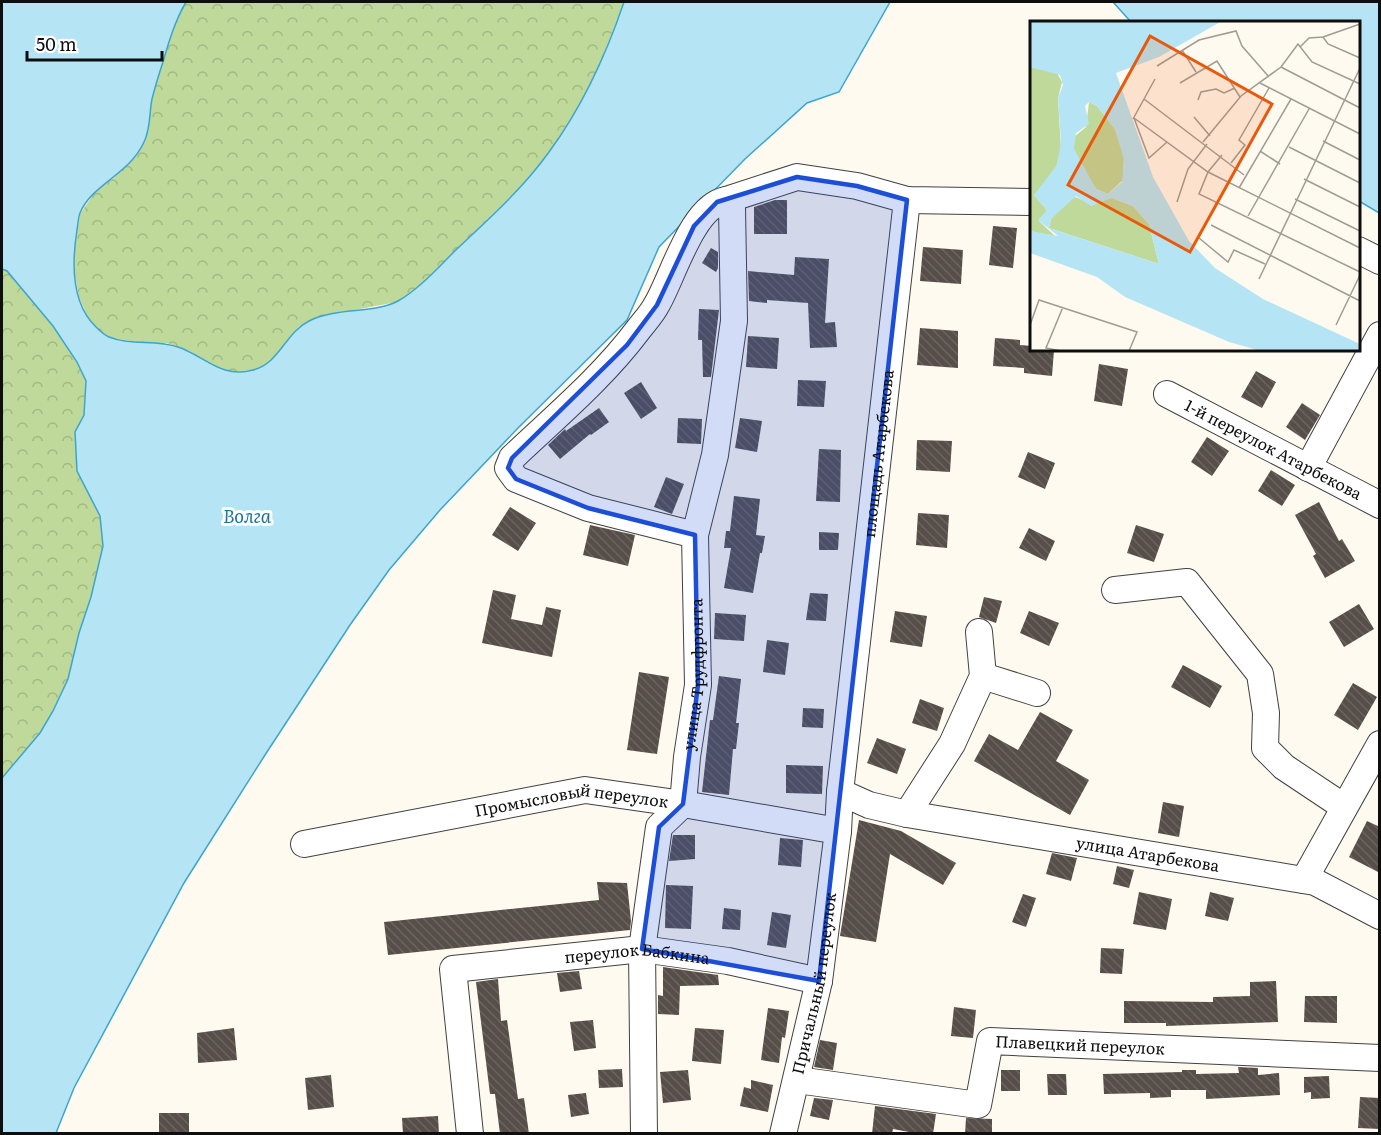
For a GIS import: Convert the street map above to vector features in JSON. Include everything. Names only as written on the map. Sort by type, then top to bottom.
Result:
[{"type":"street","points":[[695,535],[588,508],[516,479],[508,468],[512,458],[611,364],[627,345],[657,305],[694,226],[717,202],[729,203],[797,177],[857,186],[906,201],[1030,202]]},
{"type":"street","name":"площадь Атарбекова","points":[[838,831],[840,792],[906,201]]},
{"type":"street","name":"улица Трудфронта","points":[[683,804],[687,757],[698,685],[695,535],[715,455],[734,321],[729,203]]},
{"type":"street","points":[[1360,251],[1380,261]]},
{"type":"street","points":[[1308,468],[1380,335]]},
{"type":"street","name":"1-й переулок Атарбекова","points":[[1167,394],[1380,505]]},
{"type":"street","points":[[1115,590],[1187,582],[1260,674],[1266,713],[1264,748],[1284,767],[1344,807]]},
{"type":"street","points":[[907,814],[952,744],[983,676],[979,632]]},
{"type":"street","points":[[983,676],[1037,693]]},
{"type":"street","points":[[1304,879],[1380,744]]},
{"type":"street","name":"Промысловый переулок","points":[[304,844],[585,790],[683,804],[838,831]]},
{"type":"street","name":"улица Атарбекова","points":[[840,792],[869,805],[907,814],[1304,879],[1316,882],[1380,916]]},
{"type":"street","points":[[644,1134],[642,949],[659,827],[683,804]]},
{"type":"street","name":"Причальный переулок","points":[[783,1134],[819,981],[838,831]]},
{"type":"street","name":"переулок Бабкина","points":[[470,1134],[453,969],[642,949],[728,961],[819,981]]},
{"type":"street","name":"Плавецкий переулок","points":[[796,1080],[978,1105],[990,1041],[1380,1058]]},
{"type":"highlighted area","points":[[797,177],[857,186],[907,200],[819,981],[642,949],[659,827],[683,804],[698,685],[695,535],[588,508],[516,479],[508,468],[512,458],[627,345],[657,305],[694,226],[717,202]]},
{"type":"green space","points":[[186,2],[624,2],[597,71],[576,111],[548,154],[517,190],[420,285],[397,302],[317,317],[299,326],[269,364],[252,370],[231,372],[210,365],[190,351],[167,343],[143,343],[106,337],[89,320],[79,297],[74,271],[80,214],[97,189],[114,178],[148,133],[152,98],[169,39]]},
{"type":"green space","points":[[2,269],[7,271],[53,326],[77,362],[86,382],[84,415],[75,432],[77,470],[100,516],[103,546],[68,679],[40,733],[2,778]]},
{"type":"water","name":"Волга","points":[[2,2],[186,2],[173,31],[157,80],[144,142],[129,163],[93,194],[80,213],[74,255],[75,281],[82,306],[88,317],[107,336],[117,340],[161,343],[178,347],[222,369],[242,372],[253,370],[270,361],[294,333],[309,321],[331,314],[388,305],[415,290],[430,276],[507,201],[549,152],[573,117],[592,80],[624,2],[890,2],[839,92],[807,103],[745,159],[659,247],[627,320],[518,428],[440,510],[389,570],[350,625],[184,883],[74,1088],[56,1133],[2,1133],[2,778],[40,733],[68,679],[103,546],[100,516],[77,471],[75,432],[84,415],[86,381],[77,362],[53,326],[7,271],[2,269]]},
{"type":"water","points":[[1113,2],[1379,2],[1379,213],[1360,202],[1360,21],[1130,21]]},
{"type":"building","points":[[775,200],[787,200],[787,234],[754,234],[754,207]]},
{"type":"building","points":[[993,226],[1017,228],[1013,268],[989,265]]},
{"type":"building","points":[[923,247],[963,250],[961,284],[920,281]]},
{"type":"building","points":[[711,248],[718,252],[716,272],[702,263]]},
{"type":"building","points":[[795,257],[829,259],[825,323],[835,322],[837,347],[810,348],[808,303],[749,301],[748,271],[794,275]]},
{"type":"building","points":[[699,309],[719,310],[711,377],[703,377],[702,340],[698,340]]},
{"type":"building","points":[[920,328],[958,331],[958,368],[917,365]]},
{"type":"building","points":[[748,336],[779,338],[777,369],[746,367]]},
{"type":"building","points":[[995,338],[1020,340],[1020,345],[1030,346],[1030,351],[1054,351],[1052,376],[1024,373],[1024,368],[993,366]]},
{"type":"building","points":[[1099,364],[1128,369],[1122,406],[1094,401]]},
{"type":"building","points":[[1256,371],[1276,382],[1262,408],[1241,397]]},
{"type":"building","points":[[798,380],[826,381],[824,407],[797,406]]},
{"type":"building","points":[[641,382],[657,408],[641,419],[624,393]]},
{"type":"building","points":[[1302,403],[1320,415],[1305,440],[1286,427]]},
{"type":"building","points":[[599,408],[609,422],[590,434],[560,459],[548,445],[565,429],[566,431]]},
{"type":"building","points":[[678,418],[702,419],[701,444],[677,443]]},
{"type":"building","points":[[740,418],[762,421],[757,452],[735,448]]},
{"type":"building","points":[[1207,437],[1229,451],[1212,476],[1191,462]]},
{"type":"building","points":[[917,440],[952,441],[950,472],[916,470]]},
{"type":"building","points":[[819,449],[841,450],[840,502],[816,501]]},
{"type":"building","points":[[1028,452],[1055,463],[1045,489],[1018,477]]},
{"type":"building","points":[[1271,470],[1295,485],[1282,506],[1258,491]]},
{"type":"building","points":[[666,477],[684,484],[672,514],[654,507]]},
{"type":"building","points":[[734,496],[760,499],[756,535],[765,536],[753,593],[724,588],[731,548],[724,548],[726,531],[730,531]]},
{"type":"building","points":[[1319,502],[1339,541],[1342,539],[1355,561],[1325,578],[1313,556],[1316,554],[1295,515]]},
{"type":"building","points":[[510,507],[536,523],[518,551],[492,535]]},
{"type":"building","points":[[918,513],[949,515],[947,548],[916,545]]},
{"type":"building","points":[[590,525],[635,535],[628,566],[583,555]]},
{"type":"building","points":[[1136,525],[1164,534],[1154,562],[1127,553]]},
{"type":"building","points":[[1029,528],[1055,541],[1046,561],[1019,548]]},
{"type":"building","points":[[819,532],[839,533],[838,550],[819,550]]},
{"type":"building","points":[[493,590],[516,595],[511,619],[542,625],[546,607],[561,610],[552,657],[482,643]]},
{"type":"building","points":[[810,593],[828,594],[826,621],[806,620]]},
{"type":"building","points":[[984,597],[1002,601],[996,623],[979,617]]},
{"type":"building","points":[[1359,604],[1374,629],[1344,647],[1329,622]]},
{"type":"building","points":[[895,611],[927,616],[922,647],[890,642]]},
{"type":"building","points":[[1029,611],[1059,623],[1049,646],[1020,633]]},
{"type":"building","points":[[715,613],[746,615],[744,641],[714,639]]},
{"type":"building","points":[[767,640],[789,643],[785,675],[763,672]]},
{"type":"building","points":[[1183,665],[1222,686],[1210,708],[1171,687]]},
{"type":"building","points":[[639,672],[669,677],[657,754],[627,750]]},
{"type":"building","points":[[719,676],[741,679],[736,723],[739,723],[736,749],[733,749],[729,795],[702,792],[710,720],[713,720]]},
{"type":"building","points":[[1353,683],[1377,697],[1358,730],[1334,715]]},
{"type":"building","points":[[920,699],[944,708],[937,731],[912,723]]},
{"type":"building","points":[[803,708],[824,709],[823,728],[802,727]]},
{"type":"building","points":[[1040,712],[1073,730],[1056,761],[1089,780],[1070,815],[974,761],[989,734],[1018,750]]},
{"type":"building","points":[[877,738],[906,749],[897,774],[867,763]]},
{"type":"building","points":[[786,765],[823,766],[822,794],[786,793]]},
{"type":"building","points":[[1163,802],[1184,806],[1179,837],[1158,833]]},
{"type":"building","points":[[859,820],[901,831],[956,863],[943,885],[890,854],[876,942],[840,936]]},
{"type":"building","points":[[1367,821],[1380,827],[1380,873],[1349,857]]},
{"type":"building","points":[[673,835],[695,835],[695,859],[669,861]]},
{"type":"building","points":[[780,838],[803,840],[801,867],[778,865]]},
{"type":"building","points":[[1052,853],[1077,858],[1071,881],[1046,874]]},
{"type":"building","points":[[1117,866],[1134,870],[1129,888],[1113,884]]},
{"type":"building","points":[[597,882],[627,883],[630,930],[388,955],[384,922],[599,900]]},
{"type":"building","points":[[666,885],[693,886],[691,929],[665,928]]},
{"type":"building","points":[[1139,892],[1172,899],[1166,930],[1133,924]]},
{"type":"building","points":[[1210,892],[1234,898],[1228,921],[1205,916]]},
{"type":"building","points":[[1023,894],[1036,898],[1026,927],[1012,922]]},
{"type":"building","points":[[724,908],[741,910],[740,930],[722,929]]},
{"type":"building","points":[[772,912],[791,915],[786,948],[767,945]]},
{"type":"building","points":[[1101,948],[1124,949],[1122,974],[1100,973]]},
{"type":"building","points":[[663,967],[718,975],[719,985],[680,986],[679,1015],[658,1014],[658,995],[663,996]]},
{"type":"building","points":[[579,971],[582,989],[560,992],[557,973]]},
{"type":"building","points":[[498,979],[501,1021],[507,1020],[518,1099],[524,1098],[529,1134],[500,1134],[495,1094],[490,1094],[476,982]]},
{"type":"building","points":[[1276,981],[1278,1022],[1166,1026],[1166,1023],[1124,1023],[1124,1001],[1213,1002],[1213,997],[1250,996],[1250,982]]},
{"type":"building","points":[[1305,996],[1337,996],[1337,1023],[1304,1022]]},
{"type":"building","points":[[954,1007],[976,1010],[973,1038],[951,1036]]},
{"type":"building","points":[[768,1008],[789,1011],[785,1038],[782,1037],[779,1063],[761,1060]]},
{"type":"building","points":[[593,1020],[596,1048],[574,1051],[570,1022]]},
{"type":"building","points":[[234,1028],[237,1060],[198,1063],[197,1033]]},
{"type":"building","points":[[695,1028],[724,1030],[721,1064],[692,1061]]},
{"type":"building","points":[[820,1040],[837,1043],[833,1070],[814,1067]]},
{"type":"building","points":[[1238,1067],[1258,1068],[1258,1075],[1279,1073],[1280,1095],[1206,1099],[1206,1090],[1171,1090],[1171,1097],[1150,1098],[1150,1093],[1104,1094],[1103,1074],[1182,1072],[1182,1070],[1196,1070],[1196,1074],[1239,1073]]},
{"type":"building","points":[[622,1069],[623,1087],[599,1088],[598,1070]]},
{"type":"building","points":[[688,1070],[691,1100],[663,1103],[660,1072]]},
{"type":"building","points":[[1001,1070],[1020,1070],[1020,1091],[1001,1091]]},
{"type":"building","points":[[1047,1074],[1066,1074],[1067,1095],[1048,1095]]},
{"type":"building","points":[[331,1075],[334,1107],[308,1110],[305,1078]]},
{"type":"building","points":[[1329,1076],[1330,1098],[1311,1099],[1311,1092],[1304,1093],[1304,1077]]},
{"type":"building","points":[[751,1080],[773,1085],[768,1112],[740,1106],[744,1087],[751,1089]]},
{"type":"building","points":[[586,1093],[589,1114],[571,1117],[568,1095]]},
{"type":"building","points":[[1360,1097],[1380,1098],[1380,1129],[1358,1128]]},
{"type":"building","points":[[814,1098],[833,1100],[829,1120],[810,1116]]},
{"type":"building","points":[[875,1106],[936,1114],[933,1134],[893,1129],[892,1134],[872,1134]]},
{"type":"building","points":[[159,1113],[189,1113],[189,1134],[159,1134]]},
{"type":"building","points":[[438,1116],[439,1134],[403,1134],[402,1118]]},
{"type":"building","points":[[966,1118],[992,1119],[992,1134],[965,1134]]}]
